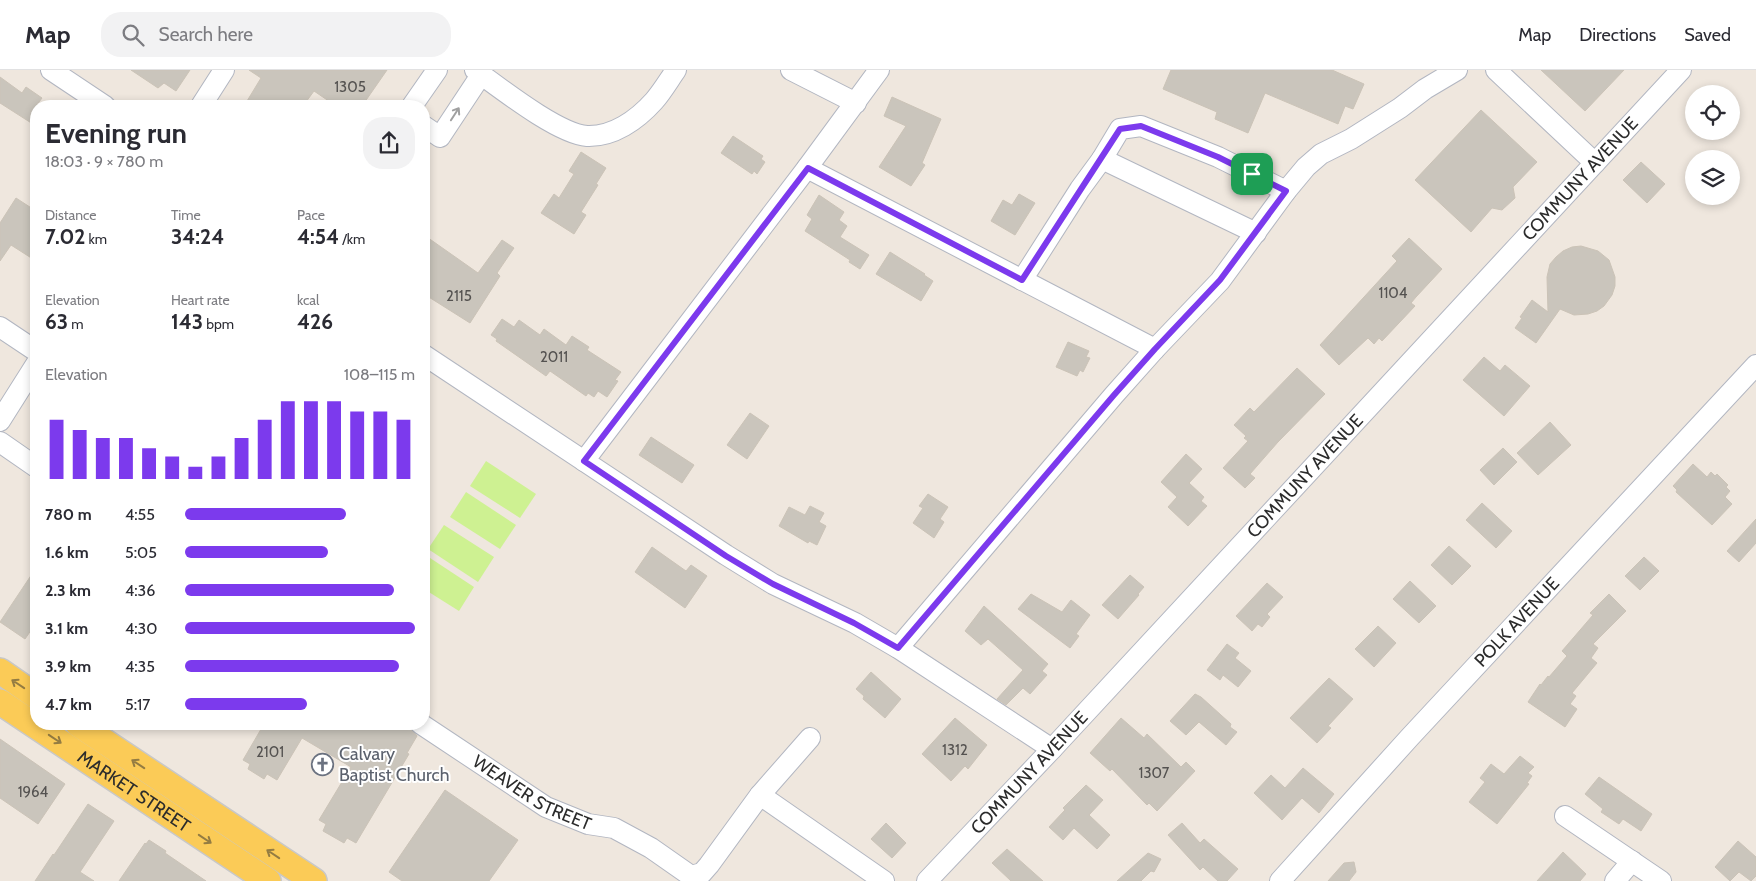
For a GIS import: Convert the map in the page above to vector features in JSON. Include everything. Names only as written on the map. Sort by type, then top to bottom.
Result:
[{"type":"main road","points":[[0,672],[30,692]]},
{"type":"main road","name":"MARKET STREET","points":[[0,702],[30,723]]},
{"type":"main road","name":"MARKET STREET","points":[[41,730],[257,878]]},
{"type":"main road","name":"MARKET STREET","points":[[87,730],[314,881]]},
{"type":"street","points":[[51,70],[96,100]]},
{"type":"street","points":[[205,100],[224,70]]},
{"type":"street","points":[[416,100],[437,70]]},
{"type":"street","points":[[430,130],[440,137],[478,72],[541,116],[578,134],[589,136],[608,133],[624,126],[638,116],[654,100],[676,70]]},
{"type":"street","points":[[791,70],[856,103]]},
{"type":"street","points":[[584,461],[808,168],[879,70]]},
{"type":"street","points":[[898,648],[1155,349],[1220,280],[1306,167],[1321,154],[1351,139],[1400,108],[1425,89],[1457,70]]},
{"type":"street","name":"COMMUNY AVENUE","points":[[927,881],[1052,749],[1681,70]]},
{"type":"street","points":[[1498,71],[1594,163]]},
{"type":"street","points":[[1022,280],[1120,129],[1141,126],[1218,157],[1286,191]]},
{"type":"street","points":[[1102,159],[1256,233]]},
{"type":"street","points":[[808,168],[1155,349]]},
{"type":"street","points":[[0,327],[30,347]]},
{"type":"street","points":[[430,359],[726,556],[773,584],[854,623],[898,648],[1052,749]]},
{"type":"street","name":"POLK AVENUE","points":[[1280,881],[1416,730],[1756,364]]},
{"type":"street","points":[[0,421],[30,374]]},
{"type":"street","points":[[0,442],[30,463]]},
{"type":"street","name":"WEAVER STREET","points":[[430,730],[546,807],[588,824],[614,828],[651,848],[691,876],[702,873],[709,865],[760,795]]},
{"type":"street","points":[[810,738],[760,795],[884,881]]},
{"type":"street","points":[[1565,816],[1662,881]]},
{"type":"street","points":[[1615,881],[1632,861]]},
{"type":"green space","points":[[486,461],[536,494],[520,518],[470,486]]},
{"type":"green space","points":[[466,492],[516,525],[500,549],[450,517]]},
{"type":"green space","points":[[444,525],[494,557],[478,582],[430,550],[430,546]]},
{"type":"green space","points":[[430,558],[474,587],[459,611],[430,593]]},
{"type":"building","points":[[131,70],[190,70],[176,91],[164,83],[158,88]]},
{"type":"building","points":[[249,70],[387,70],[366,100],[327,100],[314,91],[307,100],[248,100],[261,78]]},
{"type":"building","points":[[1171,70],[1332,70],[1364,84],[1353,109],[1345,106],[1338,124],[1265,93],[1248,133],[1215,119],[1217,112],[1163,89]]},
{"type":"building","points":[[1541,70],[1624,70],[1585,111]]},
{"type":"building","points":[[0,77],[22,93],[26,87],[42,98],[40,100],[30,100],[30,122],[0,103]]},
{"type":"building","points":[[892,97],[941,119],[922,163],[925,165],[911,186],[879,167],[906,126],[884,116]]},
{"type":"building","points":[[1481,110],[1537,162],[1513,187],[1515,198],[1502,210],[1492,208],[1471,232],[1415,180]]},
{"type":"building","points":[[733,136],[763,156],[761,159],[765,162],[757,174],[754,171],[752,174],[721,153]]},
{"type":"building","points":[[581,152],[606,168],[581,212],[586,215],[574,234],[541,213],[554,194],[559,198],[574,174],[569,171]]},
{"type":"building","points":[[1641,162],[1665,184],[1647,203],[1623,180]]},
{"type":"building","points":[[1019,194],[1035,203],[1015,235],[991,221],[1003,200],[1012,205]]},
{"type":"building","points":[[819,195],[844,212],[839,220],[847,226],[840,237],[869,255],[860,269],[849,262],[850,260],[805,231],[812,219],[807,215]]},
{"type":"building","points":[[16,198],[30,207],[30,257],[11,245],[0,261],[0,223]]},
{"type":"building","points":[[1409,238],[1442,269],[1411,303],[1415,306],[1382,341],[1379,338],[1374,344],[1368,338],[1339,365],[1320,345],[1397,261],[1392,256]]},
{"type":"building","points":[[430,239],[478,273],[502,240],[514,248],[497,273],[500,276],[470,323],[430,298]]},
{"type":"building","points":[[1581,246],[1598,251],[1609,260],[1615,277],[1612,295],[1604,306],[1588,314],[1574,315],[1560,309],[1536,343],[1515,328],[1522,318],[1520,317],[1532,300],[1548,312],[1547,277],[1550,264],[1563,251]]},
{"type":"building","points":[[890,252],[933,281],[921,301],[876,274]]},
{"type":"building","points":[[502,319],[514,327],[519,320],[540,335],[544,329],[566,345],[572,336],[589,347],[587,350],[621,372],[615,380],[618,381],[607,397],[598,391],[594,397],[588,393],[586,396],[550,371],[546,376],[496,341],[497,339],[491,335]]},
{"type":"building","points":[[1068,342],[1089,351],[1086,357],[1090,358],[1083,372],[1080,370],[1077,376],[1056,367]]},
{"type":"building","points":[[1484,357],[1500,371],[1505,365],[1530,386],[1504,416],[1463,380]]},
{"type":"building","points":[[1297,368],[1325,394],[1250,474],[1255,478],[1245,488],[1223,468],[1248,441],[1244,438],[1246,436],[1234,425],[1250,408],[1254,412]]},
{"type":"building","points":[[750,413],[769,426],[747,459],[727,445]]},
{"type":"building","points":[[1550,422],[1571,445],[1538,475],[1517,453]]},
{"type":"building","points":[[651,437],[694,465],[682,483],[639,455]]},
{"type":"building","points":[[1503,448],[1517,462],[1494,485],[1480,470]]},
{"type":"building","points":[[1186,454],[1202,469],[1189,483],[1204,497],[1201,501],[1207,506],[1188,526],[1168,507],[1177,497],[1161,482]]},
{"type":"building","points":[[1693,464],[1707,477],[1711,472],[1715,476],[1717,474],[1728,485],[1726,487],[1730,491],[1725,497],[1732,504],[1712,525],[1676,492],[1677,490],[1673,486]]},
{"type":"building","points":[[928,494],[948,507],[940,519],[944,522],[934,538],[913,523],[923,508],[919,506]]},
{"type":"building","points":[[1482,503],[1512,531],[1496,548],[1466,520]]},
{"type":"building","points":[[810,506],[824,513],[819,522],[826,526],[817,545],[809,541],[808,543],[779,526],[789,507],[805,515]]},
{"type":"building","points":[[1756,519],[1756,543],[1739,562],[1727,551]]},
{"type":"building","points":[[1449,546],[1471,566],[1452,585],[1431,565]]},
{"type":"building","points":[[652,547],[686,571],[691,565],[707,576],[685,608],[635,572]]},
{"type":"building","points":[[1644,557],[1659,571],[1640,590],[1625,576]]},
{"type":"building","points":[[1130,575],[1144,587],[1118,619],[1102,605]]},
{"type":"building","points":[[30,577],[30,632],[25,639],[0,622]]},
{"type":"building","points":[[1410,581],[1436,606],[1419,623],[1393,599]]},
{"type":"building","points":[[1267,583],[1283,597],[1267,614],[1270,617],[1262,627],[1258,624],[1252,631],[1236,616]]},
{"type":"building","points":[[1031,594],[1062,612],[1071,600],[1090,615],[1076,634],[1079,636],[1070,648],[1018,609]]},
{"type":"building","points":[[1609,594],[1626,611],[1593,644],[1598,648],[1591,658],[1597,663],[1572,693],[1576,696],[1570,704],[1577,709],[1565,727],[1528,702],[1540,684],[1549,677],[1567,656],[1562,651],[1593,615],[1590,613]]},
{"type":"building","points":[[984,606],[1048,664],[1042,671],[1047,675],[1030,694],[1023,688],[1006,705],[997,699],[1023,670],[988,639],[981,645],[965,631]]},
{"type":"building","points":[[1378,626],[1396,643],[1374,667],[1355,649]]},
{"type":"building","points":[[1227,644],[1239,653],[1235,658],[1251,671],[1238,687],[1223,675],[1220,680],[1207,670]]},
{"type":"building","points":[[871,672],[901,699],[885,718],[863,699],[864,696],[856,689]]},
{"type":"building","points":[[1329,678],[1353,699],[1328,726],[1331,728],[1317,743],[1290,718]]},
{"type":"building","points":[[1195,694],[1201,697],[1231,724],[1230,727],[1237,732],[1226,745],[1199,722],[1186,735],[1170,721]]},
{"type":"building","points":[[955,718],[987,745],[968,769],[965,766],[951,781],[922,754]]},
{"type":"building","points":[[1121,718],[1144,738],[1147,734],[1181,767],[1186,762],[1195,771],[1157,811],[1149,803],[1147,805],[1112,769],[1110,771],[1090,753]]},
{"type":"building","points":[[260,730],[412,730],[417,736],[407,753],[409,754],[356,843],[347,838],[344,843],[323,831],[326,824],[319,820],[351,767],[302,738],[277,780],[267,774],[264,779],[248,769],[250,764],[243,760]]},
{"type":"building","points":[[0,739],[65,784],[38,824],[0,798]]},
{"type":"building","points":[[1520,756],[1534,767],[1528,773],[1532,776],[1527,783],[1529,784],[1497,824],[1469,802],[1485,782],[1480,778],[1491,764],[1504,774]]},
{"type":"building","points":[[1303,768],[1334,794],[1319,813],[1302,798],[1282,820],[1254,793],[1271,775],[1285,788]]},
{"type":"building","points":[[1599,777],[1652,814],[1641,831],[1623,819],[1619,824],[1601,812],[1603,809],[1585,794]]},
{"type":"building","points":[[1086,785],[1103,800],[1089,815],[1110,835],[1097,849],[1074,828],[1063,840],[1049,827],[1065,810],[1063,808]]},
{"type":"building","points":[[445,790],[518,840],[489,881],[402,881],[389,872]]},
{"type":"building","points":[[88,804],[114,821],[80,872],[94,881],[35,881],[54,855]]},
{"type":"building","points":[[886,823],[906,843],[892,858],[871,839]]},
{"type":"building","points":[[1182,823],[1200,843],[1204,839],[1238,869],[1227,881],[1218,881],[1203,867],[1200,870],[1168,835]]},
{"type":"building","points":[[149,840],[166,851],[165,853],[206,881],[119,881]]},
{"type":"building","points":[[1738,841],[1756,857],[1756,876],[1751,881],[1739,872],[1730,881],[1715,867]]},
{"type":"building","points":[[1007,849],[1043,881],[1011,881],[992,863]]},
{"type":"building","points":[[1563,852],[1586,874],[1580,881],[1537,881]]},
{"type":"building","points":[[1148,853],[1161,859],[1154,872],[1151,871],[1141,881],[1117,881]]},
{"type":"building","points":[[1354,862],[1356,872],[1349,881],[1328,881],[1344,863]]},
{"type":"place","name":"Calvary Baptist Church","points":[[323,764]]},
{"type":"route","points":[[1141,126],[1218,157],[1252,174],[1286,191],[1251,240],[1220,280],[1114,395],[898,648],[854,623],[773,584],[726,556],[584,461],[808,168],[1022,280],[1120,129],[1141,126]]}]
